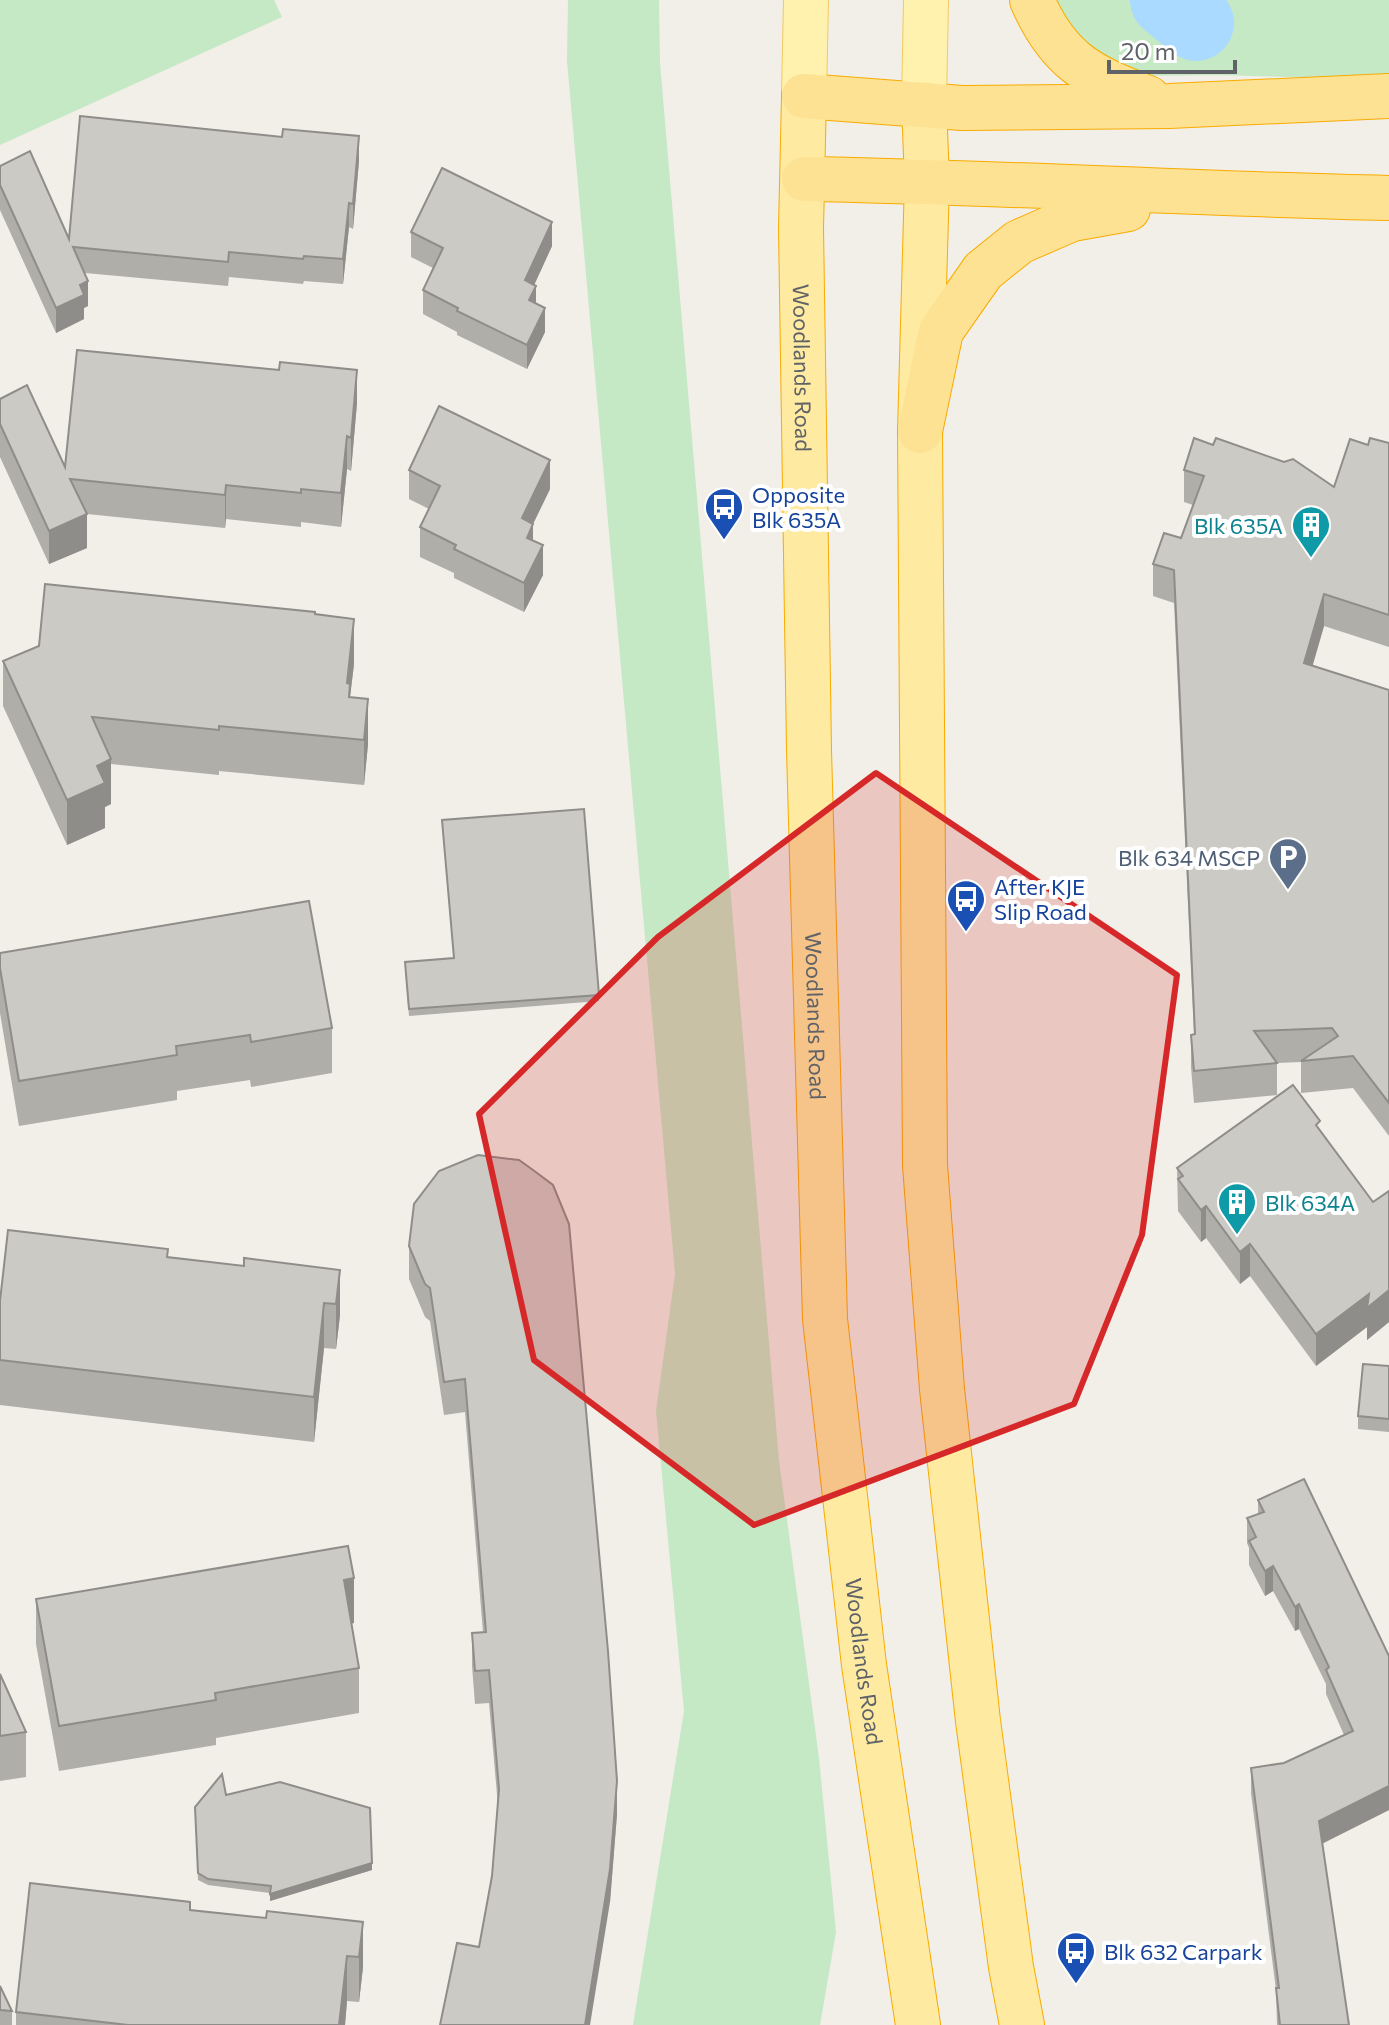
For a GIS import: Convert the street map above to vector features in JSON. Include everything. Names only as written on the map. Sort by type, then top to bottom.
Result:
[{"type":"highway","points":[[1032,0],[1041,21],[1066,56],[1101,81],[1169,106]]},
{"type":"highway","points":[[804,96],[962,108],[1169,106],[1389,96]]},
{"type":"highway","name":"Woodlands Road","points":[[804,96],[801,228],[810,766],[825,1319],[864,1665],[918,2025]]},
{"type":"highway","points":[[924,104],[927,181],[920,431],[925,1165],[942,1389],[976,1705],[1011,1967],[1022,2025]]},
{"type":"highway","points":[[804,179],[1389,198]]},
{"type":"highway","points":[[920,431],[941,331],[983,271],[1019,242],[1072,219],[1095,213],[1242,195]]},
{"type":"main road","name":"Woodlands Road","points":[[804,96],[806,0]]},
{"type":"main road","points":[[924,104],[926,0]]},
{"type":"highlighted area","points":[[876,773],[1177,975],[1142,1235],[1074,1404],[754,1525],[534,1360],[479,1114],[658,937]]},
{"type":"green space","points":[[0,0],[274,0],[282,17],[0,145]]},
{"type":"green space","points":[[568,0],[659,0],[660,63],[779,1460],[819,1758],[836,1932],[820,2025],[633,2025],[684,1711],[656,1411],[675,1274],[567,61]]},
{"type":"green space","points":[[1051,0],[1389,0],[1389,80],[1139,76],[1107,61],[1074,33]]},
{"type":"building","points":[[80,116],[282,137],[283,129],[359,136],[353,204],[349,203],[343,259],[304,256],[303,259],[229,252],[228,262],[73,247],[88,281],[80,285],[84,295],[56,308],[0,185],[0,166],[30,151],[69,239]]},
{"type":"building","points":[[442,168],[552,222],[525,280],[536,286],[529,300],[545,308],[527,345],[457,311],[458,308],[423,290],[443,248],[411,232]]},
{"type":"building","points":[[77,350],[279,370],[280,362],[357,370],[351,438],[347,436],[341,493],[301,489],[301,493],[226,485],[225,495],[70,479],[87,514],[49,531],[0,424],[0,399],[27,385],[65,467]]},
{"type":"building","points":[[439,406],[550,460],[522,518],[533,524],[527,538],[543,545],[524,583],[454,549],[456,545],[420,527],[440,486],[409,470]]},
{"type":"building","name":"Blk 634 MSCP","points":[[1194,438],[1213,445],[1216,438],[1284,462],[1293,459],[1334,487],[1350,439],[1368,445],[1370,438],[1389,443],[1389,615],[1324,594],[1304,663],[1389,690],[1389,1103],[1353,1056],[1301,1061],[1338,1036],[1332,1028],[1254,1031],[1277,1063],[1194,1071],[1191,1035],[1195,1034],[1174,570],[1153,564],[1164,533],[1181,538],[1204,476],[1184,470]]},
{"type":"building","points":[[45,584],[315,612],[354,619],[347,683],[350,684],[349,697],[368,699],[364,740],[92,717],[111,759],[97,766],[105,783],[67,800],[3,661],[39,646]]},
{"type":"building","points":[[584,809],[599,995],[409,1009],[405,962],[454,958],[442,820]]},
{"type":"building","points":[[309,901],[332,1028],[251,1042],[250,1035],[176,1046],[177,1055],[19,1081],[0,953]]},
{"type":"building","name":"Blk 634A","points":[[1293,1085],[1320,1121],[1316,1125],[1373,1202],[1389,1191],[1389,1290],[1367,1308],[1369,1294],[1316,1334],[1250,1244],[1240,1252],[1206,1206],[1201,1210],[1178,1179],[1183,1176],[1177,1168]]},
{"type":"building","points":[[478,1155],[519,1160],[553,1185],[569,1224],[617,1781],[610,1869],[585,2025],[440,2025],[457,1943],[479,1947],[492,1876],[499,1789],[489,1670],[475,1671],[472,1633],[486,1632],[465,1379],[444,1382],[430,1288],[425,1284],[409,1246],[414,1204],[439,1171]]},
{"type":"building","points":[[8,1230],[168,1249],[167,1257],[244,1266],[244,1258],[340,1270],[336,1304],[324,1303],[314,1397],[0,1360],[0,1301]]},
{"type":"building","points":[[1363,1364],[1389,1366],[1389,1419],[1358,1416]]},
{"type":"building","points":[[1304,1479],[1389,1656],[1389,1786],[1319,1821],[1349,2025],[1280,2025],[1276,1988],[1279,1988],[1251,1768],[1284,1763],[1353,1731],[1326,1670],[1329,1667],[1299,1604],[1295,1607],[1273,1566],[1265,1571],[1249,1541],[1256,1537],[1247,1518],[1264,1512],[1258,1500]]},
{"type":"building","points":[[348,1546],[354,1578],[344,1580],[359,1668],[215,1693],[216,1700],[59,1726],[36,1599]]},
{"type":"building","points":[[0,1674],[26,1732],[0,1736]]},
{"type":"building","points":[[222,1774],[226,1795],[280,1782],[370,1808],[372,1863],[270,1894],[271,1886],[208,1879],[198,1873],[195,1807]]},
{"type":"building","points":[[30,1883],[190,1902],[190,1910],[266,1918],[267,1911],[363,1922],[359,1957],[347,1956],[339,2025],[128,2025],[16,2012]]},
{"type":"building","points":[[0,1986],[12,2011],[0,2010]]},
{"type":"waterway","points":[[1168,0],[1196,23]]},
{"type":"place","name":"Opposite Blk 635A","points":[[724,541]]},
{"type":"place","name":"Blk 635A","points":[[1311,559]]},
{"type":"place","name":"Blk 634 MSCP","points":[[1288,891]]},
{"type":"place","name":"After KJE Slip Road","points":[[966,933]]},
{"type":"place","name":"Blk 634A","points":[[1237,1236]]},
{"type":"place","name":"Blk 632 Carpark","points":[[1076,1985]]}]
